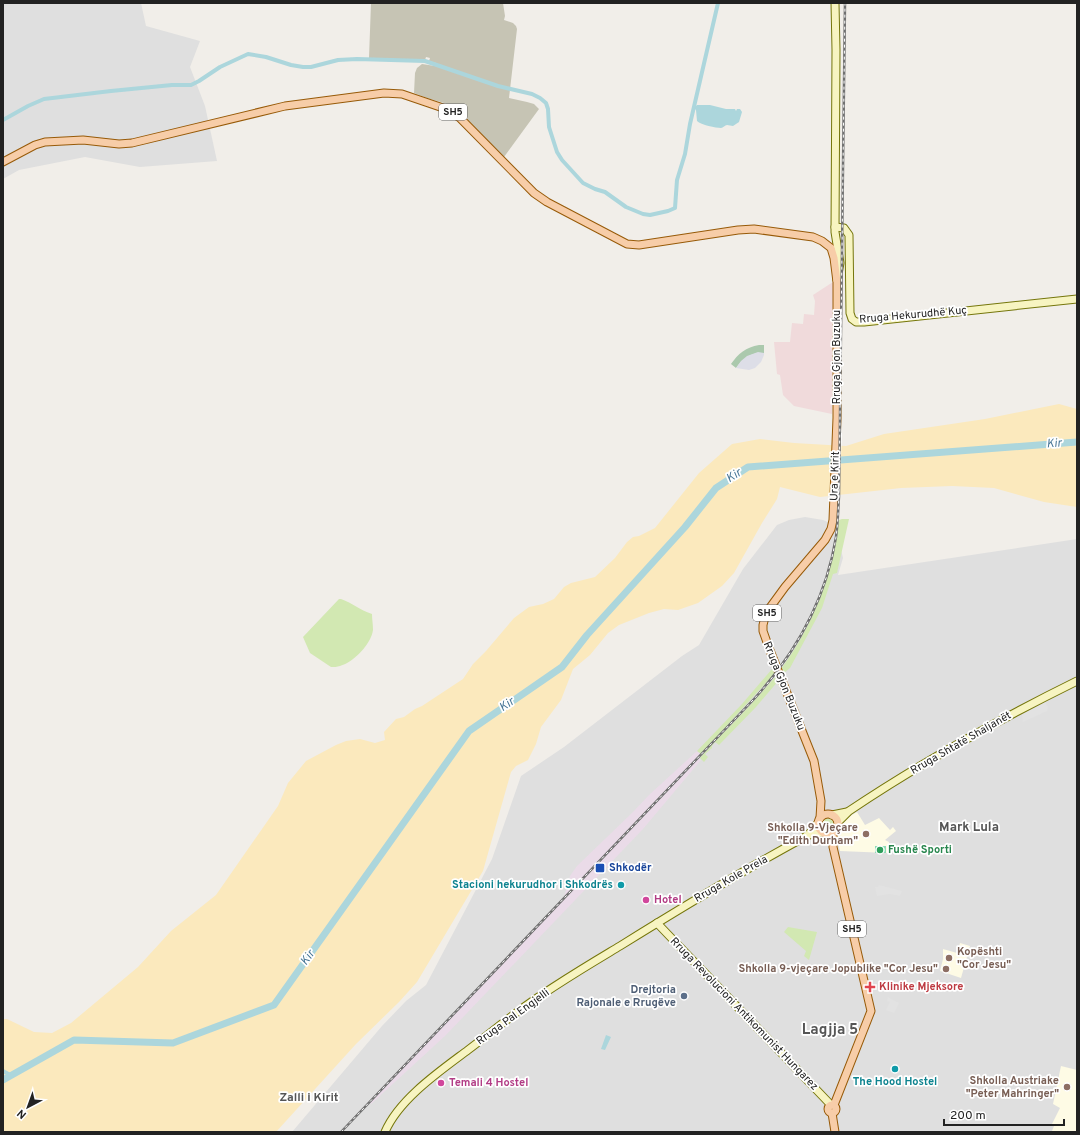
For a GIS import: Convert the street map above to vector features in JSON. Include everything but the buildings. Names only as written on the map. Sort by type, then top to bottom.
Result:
[{"type":"main road","name":"SH5","points":[[3,162],[26,149],[45,142],[83,140],[119,144],[132,143],[285,106],[366,94],[396,92],[452,111],[534,193],[547,202],[622,242],[633,246],[748,229],[813,237],[826,243],[832,251],[835,262],[837,282]]},
{"type":"main road","name":"Rruga Gjon Buzuku","points":[[836,432],[837,282]]},
{"type":"main road","name":"Ura e Kirit","points":[[833,520],[836,432]]},
{"type":"main road","name":"Rruga Gjon Buzuku","points":[[830,815],[825,811],[821,801],[814,761],[769,648],[763,631],[763,625],[769,609],[785,587],[829,535],[833,520]]},
{"type":"main road","name":"Rruga Gjon Buzuku","points":[[819,821],[821,801]]},
{"type":"main road","name":"SH5","points":[[830,815],[838,822],[837,828],[833,832],[833,847],[871,1012],[833,1107]]},
{"type":"main road","points":[[819,821],[830,815]]},
{"type":"main road","name":"SH5","points":[[819,821],[819,829],[824,833],[833,847]]},
{"type":"main road","points":[[824,833],[833,832]]},
{"type":"main road","points":[[833,1107],[835,1132]]},
{"type":"street","points":[[835,3],[835,236],[840,263],[837,282]]},
{"type":"street","name":"Rruga Hekurudhë Kuç","points":[[835,227],[844,228],[849,235],[850,313],[852,319],[856,322],[1077,299]]},
{"type":"street","name":"Rruga Shtatë Shaljanët","points":[[838,822],[849,811],[950,748],[1005,717],[1077,681]]},
{"type":"street","name":"Rruga Shtatë Shaljanët","points":[[830,815],[849,811]]},
{"type":"street","name":"Rruga Kole Prela","points":[[657,923],[736,875],[805,837],[811,832],[819,821]]},
{"type":"street","name":"Rruga Kole Prela","points":[[805,837],[824,833]]},
{"type":"street","name":"Rruga Revolucioni Antikomunist Hungarez","points":[[657,923],[833,1107]]},
{"type":"street","name":"Rruga Pal Engjelli","points":[[386,1132],[388,1126],[401,1107],[441,1071],[491,1032],[517,1012],[573,974],[657,923]]},
{"type":"shaded area","points":[[3,3],[141,3],[146,26],[200,41],[190,67],[205,106],[217,161],[140,167],[85,157],[19,170],[3,179]]},
{"type":"shaded area","points":[[371,3],[503,3],[505,16],[504,20],[513,23],[517,29],[509,98],[534,104],[539,109],[504,157],[457,109],[414,93],[415,73],[417,68],[422,64],[435,66],[436,63],[429,61],[430,58],[426,57],[425,60],[369,58]]},
{"type":"shaded area","points":[[833,282],[832,414],[794,406],[783,395],[780,375],[777,374],[774,342],[790,342],[792,323],[803,324],[804,314],[814,315],[815,301],[813,295]]},
{"type":"shaded area","points":[[758,352],[764,353],[764,355],[761,362],[755,368],[749,370],[736,368],[747,356]]},
{"type":"shaded area","points":[[805,517],[823,520],[835,525],[843,558],[838,575],[1077,539],[1077,1132],[292,1132],[382,1026],[406,1001],[426,985],[492,859],[521,776],[564,747],[682,656],[699,645],[743,569],[777,525],[789,520]]},
{"type":"shaded area","points":[[1045,702],[1048,707],[1047,711],[1023,722],[1022,714]]},
{"type":"shaded area","points":[[697,751],[701,754],[698,757],[701,760],[643,829],[446,1035],[371,1104],[369,1102],[564,897],[570,876],[577,866],[649,795]]},
{"type":"shaded area","name":"Shkolla 9-Vjeçare \"Edith Durham\"","points":[[857,812],[865,825],[879,818],[890,830],[893,827],[896,831],[885,840],[889,842],[888,853],[840,851],[837,838],[846,818]]},
{"type":"shaded area","points":[[879,885],[902,891],[900,896],[889,894],[877,896],[875,887],[878,887]]},
{"type":"shaded area","points":[[960,943],[970,946],[961,978],[940,971],[943,959],[943,949],[957,953]]},
{"type":"shaded area","points":[[888,997],[899,1003],[894,1013],[886,1010],[890,1002],[887,1001]]},
{"type":"shaded area","name":"Shkolla Austriake \"Peter Mahringer\"","points":[[1061,1066],[1077,1070],[1077,1132],[1052,1131],[1054,1126],[1052,1124],[1060,1108],[1053,1104]]},
{"type":"green space","points":[[764,345],[764,353],[748,356],[736,368],[731,364],[736,357],[750,347]]},
{"type":"green space","points":[[849,519],[837,573],[833,574],[822,608],[790,668],[783,674],[781,669],[803,634],[820,598],[836,540],[839,520]]},
{"type":"green space","points":[[339,599],[372,614],[373,630],[369,641],[356,657],[338,667],[331,667],[310,653],[303,637]]},
{"type":"green space","points":[[772,669],[775,673],[701,754],[697,751],[742,704]]},
{"type":"green space","points":[[776,676],[779,680],[756,707],[719,745],[715,742],[712,748],[705,754],[708,757],[704,762],[700,758],[704,753]]},
{"type":"green space","points":[[828,817],[833,819],[835,824],[833,829],[828,831],[823,829],[821,824],[823,819]]},
{"type":"green space","name":"Fushë Sporti","points":[[875,846],[886,846],[886,853],[875,853]]},
{"type":"green space","points":[[788,927],[817,932],[809,960],[804,956],[806,951],[784,932]]},
{"type":"sand","points":[[1059,404],[1077,409],[1077,507],[1044,502],[994,488],[952,486],[901,488],[820,497],[780,487],[777,499],[734,573],[722,586],[698,603],[678,610],[664,609],[649,613],[619,625],[608,633],[590,655],[573,669],[561,700],[541,727],[536,744],[528,760],[516,766],[511,772],[483,871],[417,982],[356,1044],[276,1132],[3,1132],[3,1019],[7,1019],[34,1032],[52,1033],[71,1023],[138,967],[171,931],[216,895],[278,806],[288,783],[306,761],[346,741],[360,739],[375,743],[385,740],[384,732],[396,719],[404,717],[463,679],[473,664],[514,618],[529,607],[543,604],[554,599],[564,587],[571,583],[595,577],[615,558],[627,542],[633,537],[639,536],[655,528],[699,473],[732,444],[760,439],[794,443],[846,446],[884,434],[985,419]]},
{"type":"water","points":[[697,105],[710,105],[726,109],[735,109],[736,111],[737,109],[740,109],[742,112],[739,122],[733,126],[726,125],[722,128],[705,125],[697,121],[696,110],[694,108]]},
{"type":"water","points":[[606,1035],[611,1037],[605,1050],[601,1049]]},
{"type":"pier","points":[[834,431],[842,433],[838,521],[830,519]]},
{"type":"waterway","points":[[3,120],[44,99],[172,85],[191,85],[220,67],[248,54],[266,57],[291,65],[303,67],[311,67],[338,60],[357,59],[425,61],[498,86],[532,94],[540,98],[546,103],[548,109],[549,127],[557,152],[562,160],[583,183],[605,192],[626,207],[643,214],[650,215],[675,208],[677,180],[685,154],[690,124],[718,3]]},
{"type":"waterway","name":"Kir","points":[[3,1080],[74,1040],[173,1043],[274,1005],[469,731],[562,667],[587,635],[685,527],[716,488],[748,467],[1077,442]]},
{"type":"waterway","name":"Kir","points":[[3,1071],[12,1076]]},
{"type":"railway","points":[[341,1132],[754,699],[783,663],[807,624],[816,604],[825,582],[831,560],[837,532],[839,497],[845,3]]},
{"type":"place","name":"Shkolla 9-Vjeçare \"Edith Durham\"","points":[[866,834]]},
{"type":"place","name":"Fushë Sporti","points":[[880,850]]},
{"type":"place","name":"Shkodër","points":[[600,868]]},
{"type":"place","name":"Stacioni hekurudhor i Shkodrës","points":[[621,885]]},
{"type":"place","name":"Hotel","points":[[646,900]]},
{"type":"place","name":"Kopështi \"Cor Jesu\"","points":[[949,958]]},
{"type":"place","name":"Shkolla 9-vjeçare Jopublike \"Cor Jesu\"","points":[[946,969]]},
{"type":"place","name":"Klinike Mjeksore","points":[[870,987]]},
{"type":"place","name":"Drejtoria Rajonale e Rrugëve","points":[[684,996]]},
{"type":"place","name":"The Hood Hostel","points":[[895,1069]]},
{"type":"place","name":"Temali 4 Hostel","points":[[441,1083]]},
{"type":"place","name":"Shkolla Austriake \"Peter Mahringer\"","points":[[1067,1087]]},
{"type":"district","name":"Mark Lula","points":[[969,828]]},
{"type":"district","name":"Lagjja 5","points":[[830,1030]]},
{"type":"district","name":"Zalli i Kirit","points":[[309,1098]]}]
